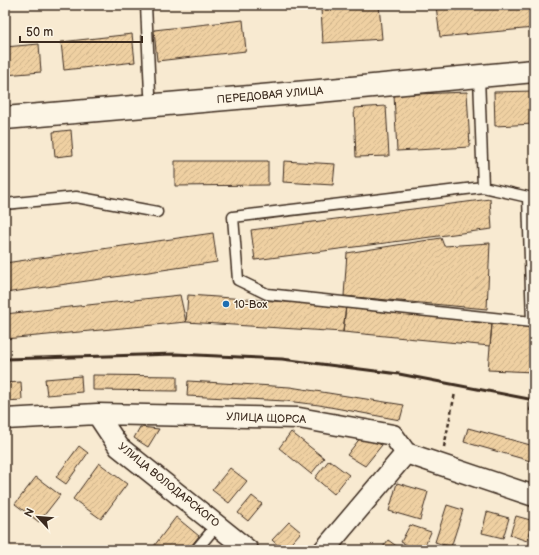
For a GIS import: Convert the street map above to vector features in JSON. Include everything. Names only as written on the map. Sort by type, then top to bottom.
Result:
[{"type":"main road","name":"ПЕРЕДОВАЯ УЛИЦА","points":[[5,106],[534,60]]},
{"type":"main road","name":"ПЕРЕДОВАЯ УЛИЦА","points":[[5,118],[534,71]]},
{"type":"street","name":"УЛИЦА ЩОРСА","points":[[5,419],[97,414],[299,418],[393,435],[406,453]]},
{"type":"street","name":"УЛИЦА ВОЛОДАРСКОГО","points":[[97,414],[119,447],[248,550]]},
{"type":"street","points":[[324,550],[406,453],[440,463],[534,496]]},
{"type":"lane","points":[[146,5],[150,93]]},
{"type":"lane","points":[[479,77],[483,188]]},
{"type":"lane","points":[[483,188],[528,197],[532,322],[267,294],[238,280],[234,217],[483,188]]},
{"type":"lane","points":[[5,204],[76,197],[157,212]]},
{"type":"lane","points":[[196,550],[217,524]]},
{"type":"path","points":[[440,463],[455,393]]},
{"type":"path","points":[[530,411],[534,399]]},
{"type":"building","points":[[379,5],[382,39],[323,43],[321,9]]},
{"type":"building","points":[[534,5],[534,28],[440,37],[436,6]]},
{"type":"building","points":[[243,20],[246,51],[157,61],[154,30]]},
{"type":"building","points":[[132,34],[135,62],[64,70],[61,42]]},
{"type":"building","points":[[39,44],[41,72],[5,75],[5,47]]},
{"type":"building","points":[[534,91],[534,124],[495,126],[494,92]]},
{"type":"building","points":[[467,92],[470,147],[397,151],[394,95]]},
{"type":"building","points":[[386,106],[389,156],[356,157],[354,108]]},
{"type":"building","points":[[71,130],[73,155],[55,157],[53,132]]},
{"type":"building","points":[[175,161],[268,161],[268,185],[175,186]]},
{"type":"building","points":[[284,161],[335,164],[333,185],[283,182]]},
{"type":"building","points":[[490,199],[492,229],[255,260],[251,230]]},
{"type":"building","points":[[213,233],[217,262],[5,293],[5,263]]},
{"type":"building","points":[[441,238],[444,246],[490,243],[487,309],[344,296],[347,253]]},
{"type":"building","points":[[180,295],[186,322],[5,339],[5,314]]},
{"type":"building","points":[[188,295],[346,306],[343,332],[186,322]]},
{"type":"building","points":[[346,306],[492,324],[490,346],[343,332]]},
{"type":"building","points":[[492,324],[534,326],[534,372],[488,370]]},
{"type":"building","points":[[93,375],[177,376],[177,391],[93,390]]},
{"type":"building","points":[[81,376],[82,392],[47,395],[45,379]]},
{"type":"building","points":[[188,381],[290,387],[404,405],[400,420],[319,405],[286,401],[187,396]]},
{"type":"building","points":[[21,382],[22,400],[5,401],[5,383]]},
{"type":"building","points":[[140,427],[159,429],[148,447],[134,438]]},
{"type":"building","points":[[468,428],[534,446],[534,462],[464,442]]},
{"type":"building","points":[[291,432],[324,458],[311,474],[279,448]]},
{"type":"building","points":[[361,437],[382,445],[365,466],[347,455]]},
{"type":"building","points":[[79,446],[88,453],[66,484],[56,477]]},
{"type":"building","points":[[329,460],[349,475],[334,494],[315,478]]},
{"type":"building","points":[[99,463],[127,484],[101,519],[73,499]]},
{"type":"building","points":[[230,468],[247,481],[229,503],[212,490]]},
{"type":"building","points":[[36,477],[60,495],[39,522],[15,504]]},
{"type":"building","points":[[397,483],[428,492],[420,520],[389,511]]},
{"type":"building","points":[[252,496],[262,504],[248,521],[238,513]]},
{"type":"building","points":[[447,505],[463,510],[451,547],[435,542]]},
{"type":"building","points":[[487,512],[509,518],[503,538],[482,533]]},
{"type":"building","points":[[516,516],[534,521],[527,541],[510,535]]},
{"type":"building","points":[[176,517],[199,536],[188,550],[151,550]]},
{"type":"building","points":[[289,522],[301,532],[285,550],[283,550],[272,540]]},
{"type":"building","points":[[410,525],[431,532],[423,550],[417,550],[401,542]]},
{"type":"building","points":[[388,540],[402,550],[381,550]]},
{"type":"railway","points":[[5,359],[175,354],[282,359],[399,374],[534,400]]},
{"type":"place","name":"10-Box","points":[[226,304]]}]
